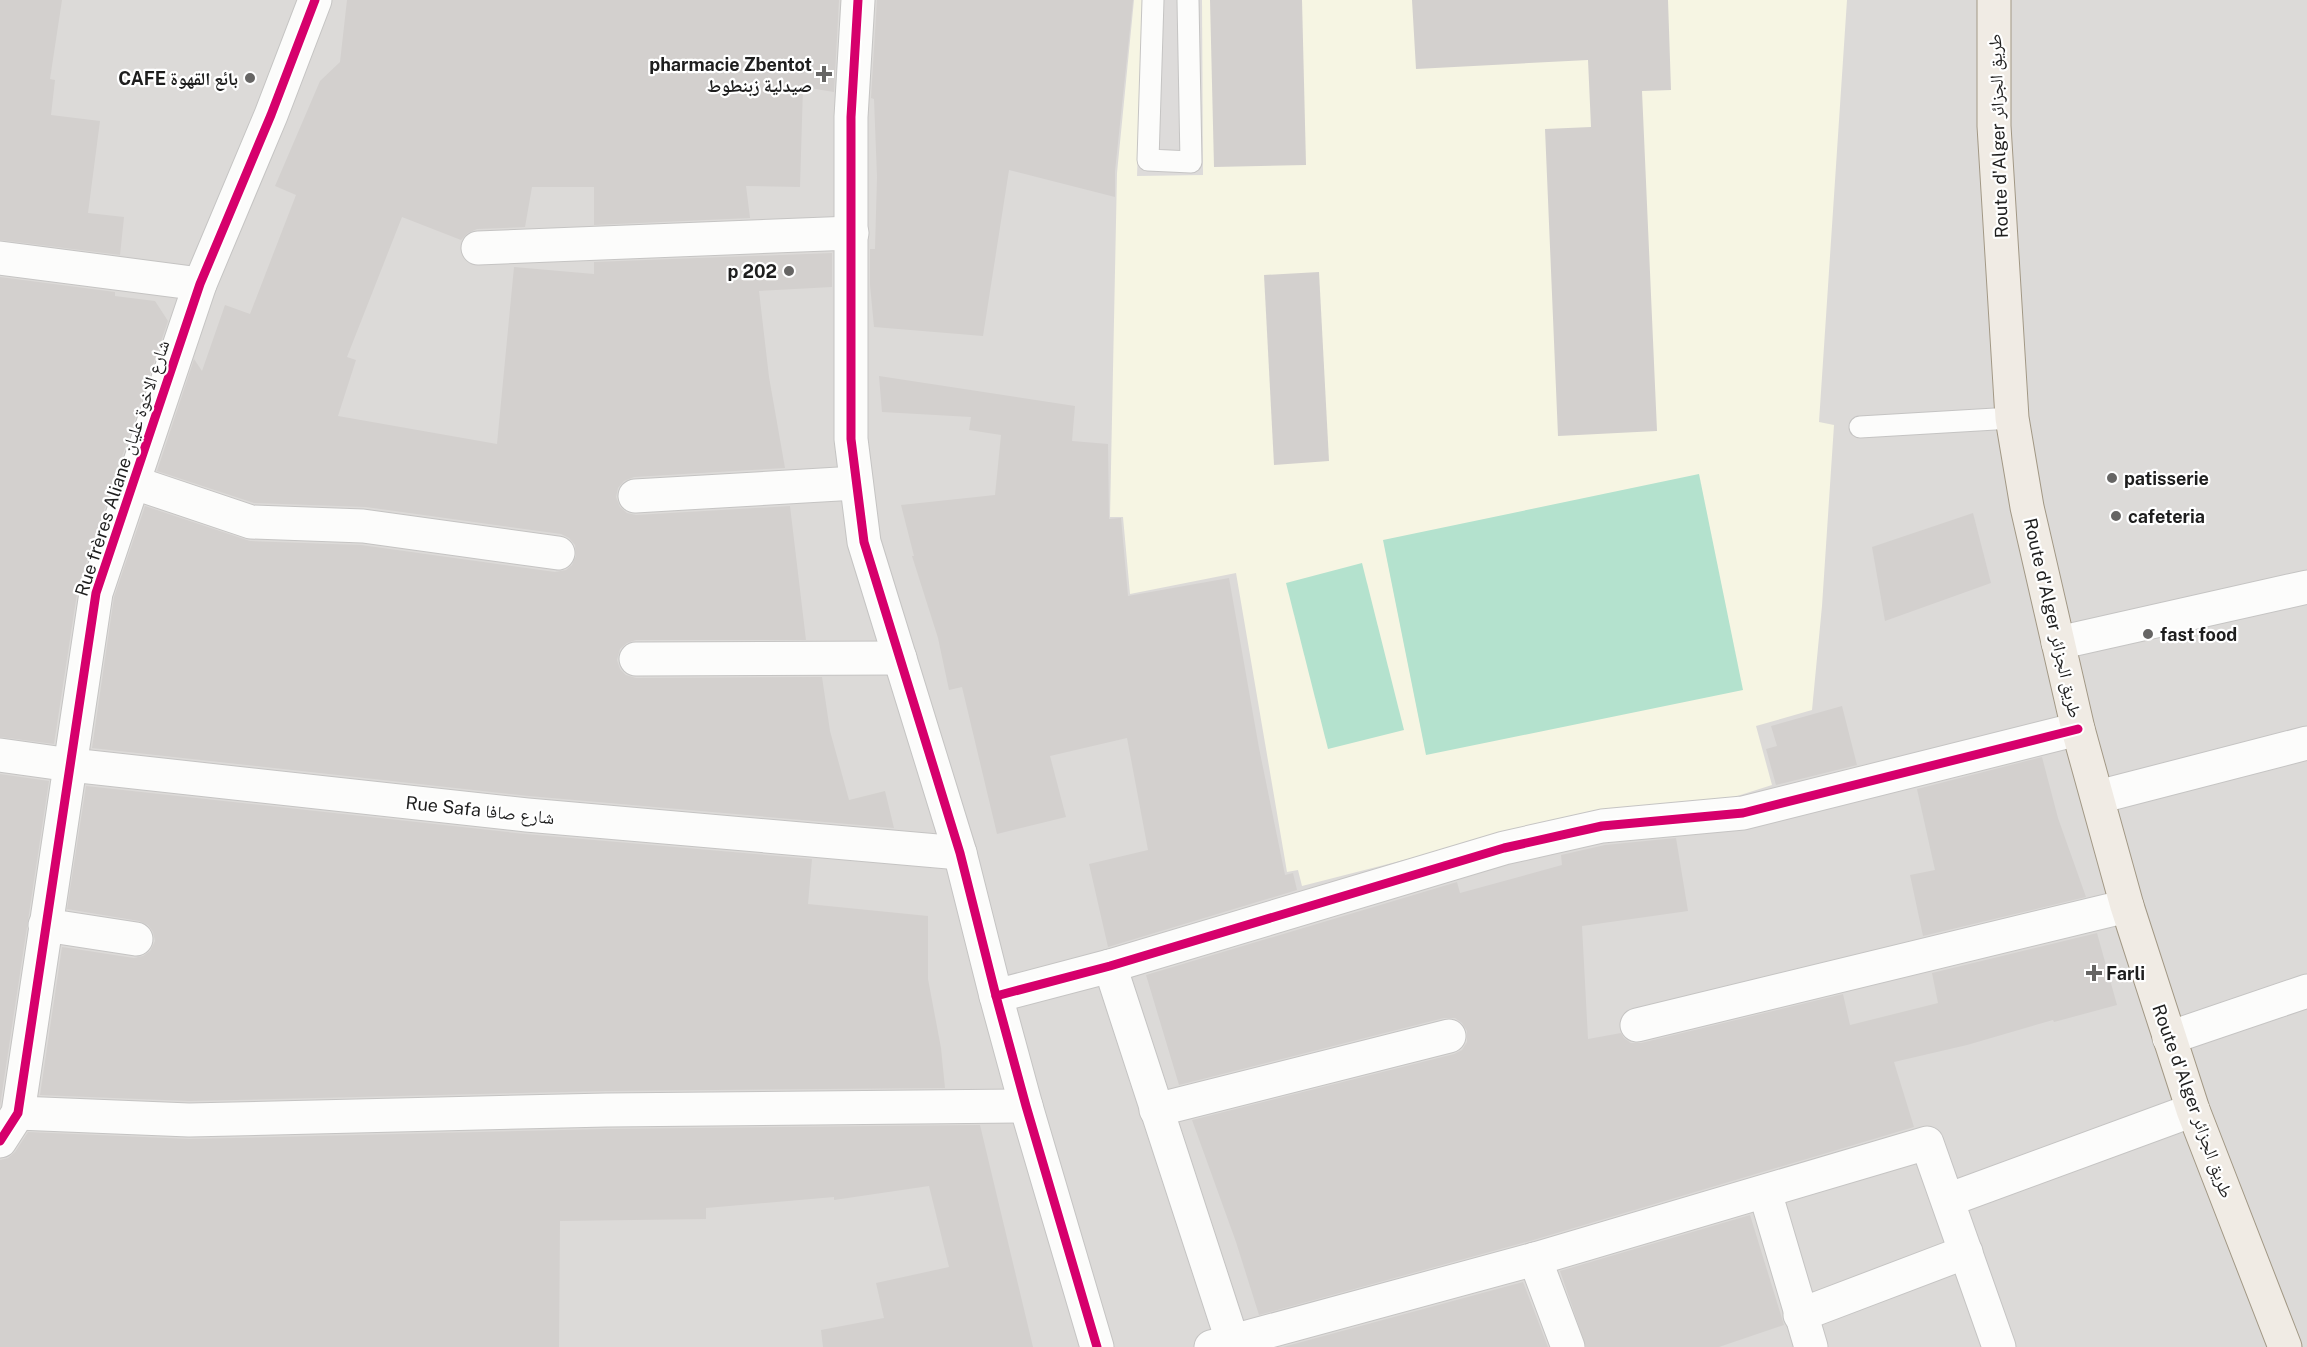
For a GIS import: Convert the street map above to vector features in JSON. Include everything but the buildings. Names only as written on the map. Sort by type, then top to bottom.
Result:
[{"type":"main road","name":"Route d'Alger طريق الجزائر","points":[[1994,0],[1994,126],[2012,418],[2027,507],[2078,729],[2127,906],[2193,1110],[2286,1347]]},
{"type":"street","name":"Rue frères Aliane شارع الاخوة عليان","points":[[0,1141],[18,1113],[96,593],[200,284],[271,116],[315,0]]},
{"type":"street","points":[[858,0],[851,117],[851,439],[864,542],[960,853],[1026,1106],[1097,1347]]},
{"type":"street","points":[[478,248],[852,233]]},
{"type":"street","points":[[0,258],[200,284]]},
{"type":"street","points":[[132,482],[251,522],[363,526],[558,553]]},
{"type":"street","points":[[635,496],[856,483]]},
{"type":"street","points":[[2058,643],[2307,587]]},
{"type":"street","points":[[636,659],[900,658]]},
{"type":"street","points":[[996,996],[1110,966],[1504,848],[1602,826],[1743,813],[2078,729]]},
{"type":"street","points":[[2098,796],[2307,743]]},
{"type":"street","name":"Rue Safa شارع صافا","points":[[0,755],[71,765],[527,815],[960,853]]},
{"type":"street","points":[[1637,1025],[2127,906]]},
{"type":"street","points":[[45,925],[136,939]]},
{"type":"street","points":[[1110,966],[1156,1110],[1222,1345],[1535,1259],[1927,1143],[1999,1347]]},
{"type":"street","points":[[2169,1038],[2307,990]]},
{"type":"street","points":[[1156,1110],[1449,1036]]},
{"type":"street","points":[[18,1113],[189,1120],[608,1110],[1026,1106]]},
{"type":"street","points":[[1948,1200],[2193,1110]]},
{"type":"street","points":[[1765,1192],[1811,1347]]},
{"type":"street","points":[[1800,1315],[1966,1252]]},
{"type":"street","points":[[1535,1259],[1568,1347]]},
{"type":"lane","points":[[1153,0],[1148,160],[1191,162],[1188,0]]},
{"type":"lane","points":[[1860,427],[2012,418]]},
{"type":"shaded area","points":[[0,0],[2307,0],[2307,1347],[0,1347]]},
{"type":"shaded area","points":[[1134,0],[1847,0],[1819,422],[1834,425],[1822,606],[1812,710],[1756,726],[1772,785],[1712,804],[1584,814],[1302,886],[1298,870],[1287,872],[1236,573],[1130,594],[1123,517],[1110,517],[1117,173]]},
{"type":"shaded area","points":[[1144,0],[1202,0],[1203,175],[1137,176]]},
{"type":"green space","points":[[1699,474],[1743,690],[1426,755],[1383,540]]},
{"type":"green space","points":[[1362,563],[1404,730],[1328,749],[1286,583]]},
{"type":"cycle path","points":[[0,1141],[18,1113],[96,593],[200,284],[271,115],[315,0]]},
{"type":"cycle path","points":[[858,0],[851,117],[851,439],[864,542],[960,853],[1026,1106],[1097,1347]]},
{"type":"cycle path","points":[[996,996],[1110,966],[1504,848],[1602,826],[1743,813],[2078,729]]},
{"type":"place","name":"pharmacie Zbentot صيدلية زبنطوط","points":[[824,74]]},
{"type":"place","name":"CAFE بائع القهوة","points":[[250,78]]},
{"type":"place","name":"p 202","points":[[789,271]]},
{"type":"place","name":"patisserie","points":[[2112,478]]},
{"type":"place","name":"cafeteria","points":[[2116,516]]},
{"type":"place","name":"fast food","points":[[2148,634]]},
{"type":"place","name":"Farli","points":[[2094,973]]}]
